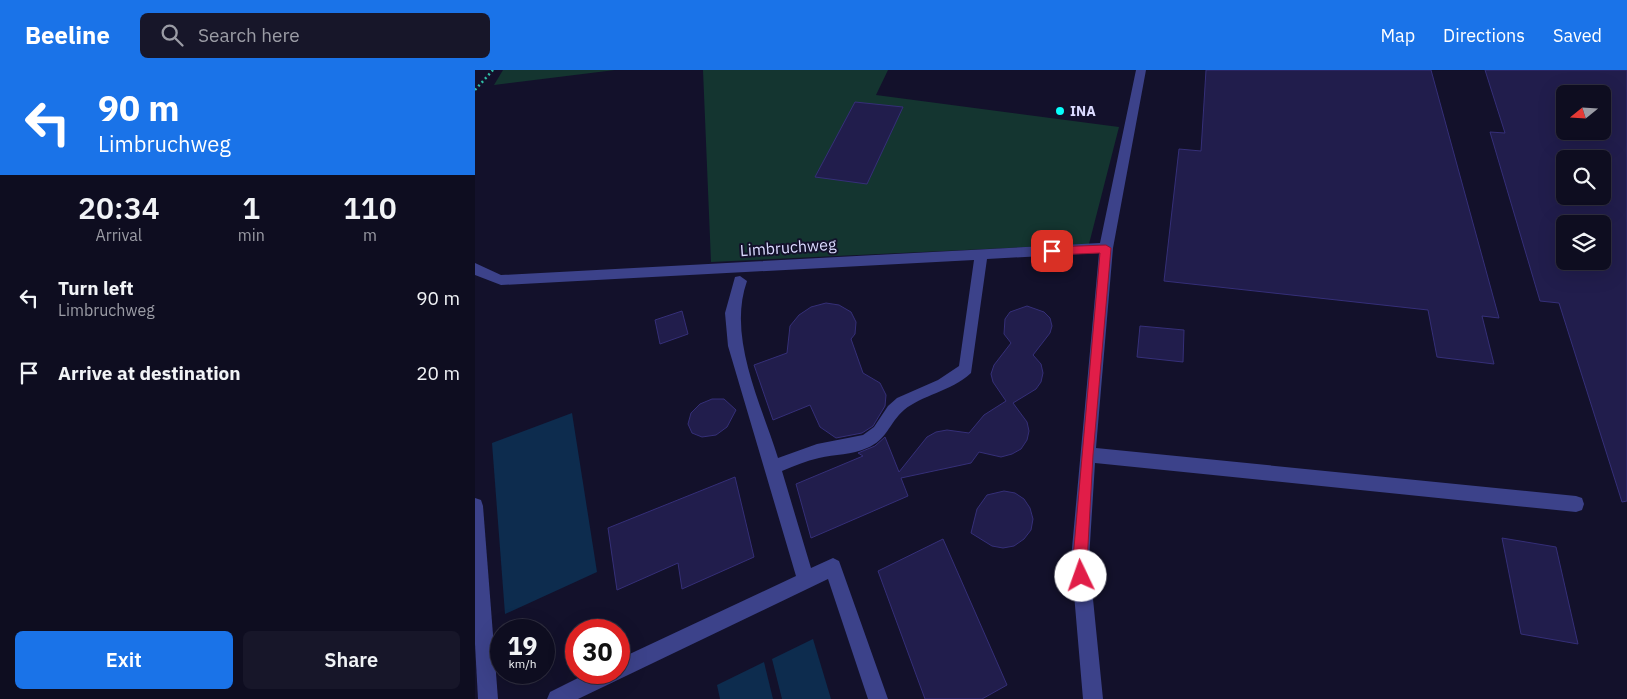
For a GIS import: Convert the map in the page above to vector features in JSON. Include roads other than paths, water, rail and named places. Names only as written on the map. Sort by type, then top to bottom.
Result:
[{"type":"street","points":[[1093,699],[1080,559],[1087,455],[1106,248],[1141,70]]},
{"type":"street","name":"Limbruchweg","points":[[475,268],[484,274],[501,280],[1106,248]]},
{"type":"street","points":[[773,467],[817,451],[842,449],[869,440],[883,430],[897,406],[918,394],[953,381],[966,369],[981,255]]},
{"type":"street","points":[[740,281],[731,307],[731,328],[806,580]]},
{"type":"street","points":[[1087,455],[1576,504]]},
{"type":"street","points":[[475,506],[488,699]]},
{"type":"street","points":[[630,664],[833,567],[878,699]]},
{"type":"street","points":[[557,699],[588,684]]},
{"type":"water","points":[[572,413],[597,572],[505,614],[492,443]]},
{"type":"water","points":[[813,639],[831,699],[782,699],[772,659]]},
{"type":"water","points":[[764,662],[773,699],[720,699],[717,685]]},
{"type":"place","name":"INA","points":[[1060,111]]}]
